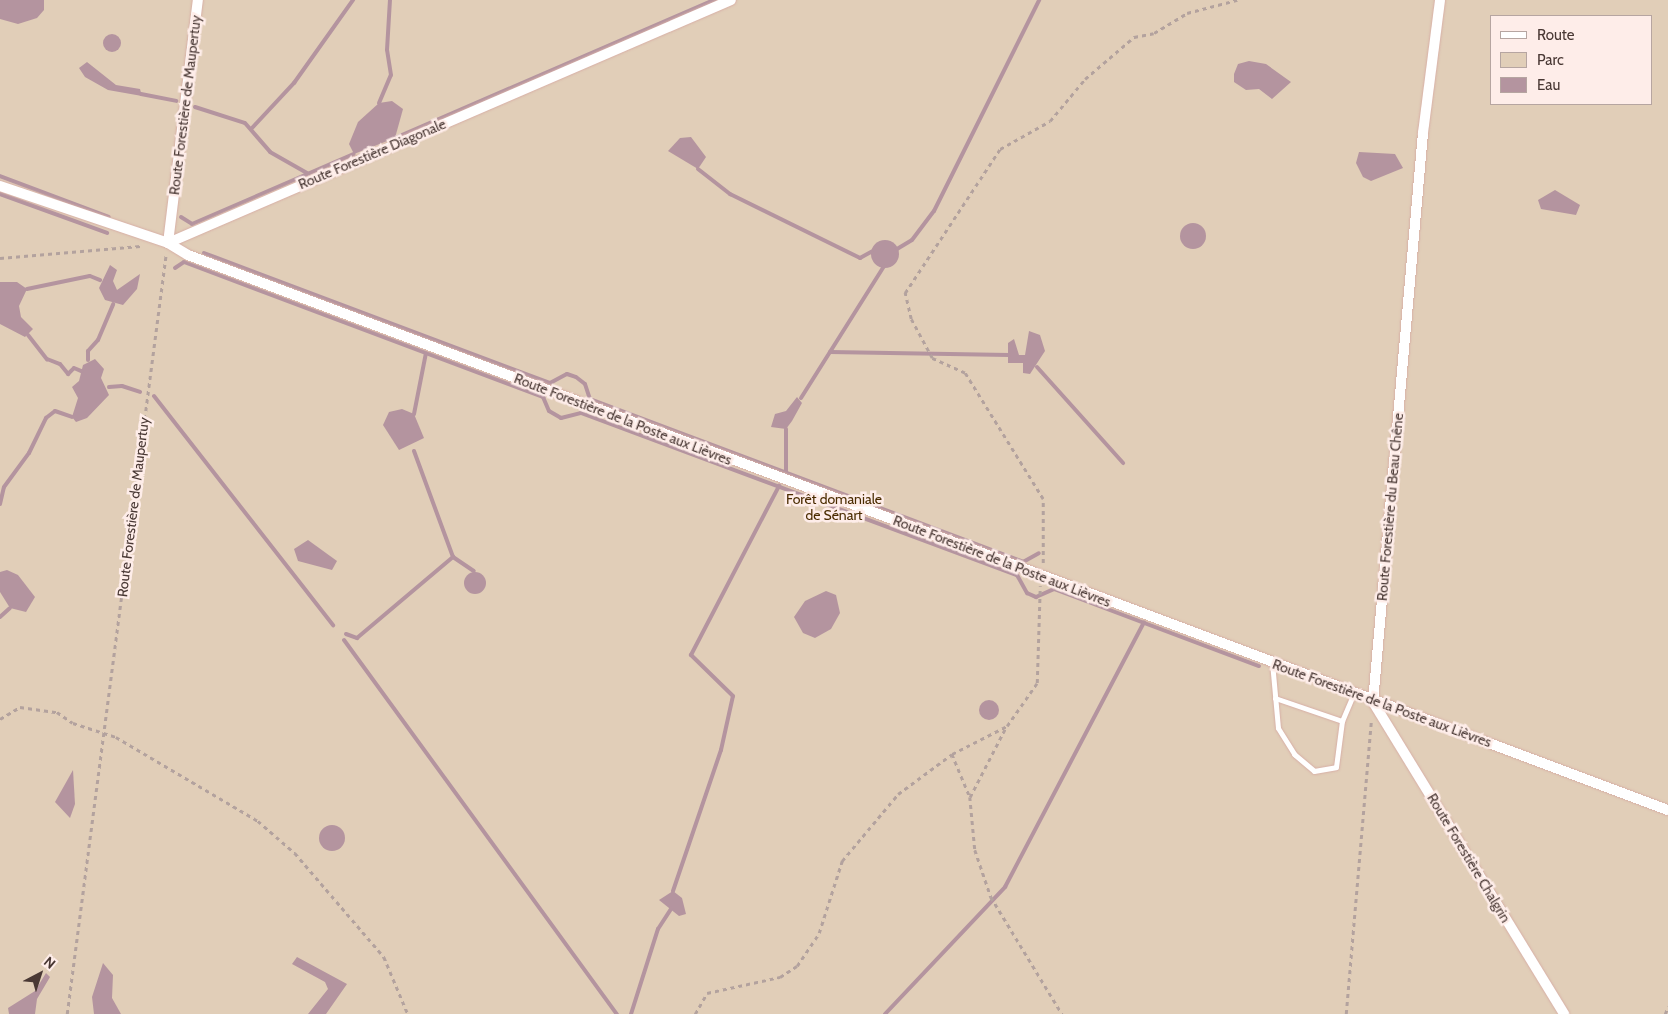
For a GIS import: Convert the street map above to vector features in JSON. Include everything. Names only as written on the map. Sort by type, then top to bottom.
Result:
[{"type":"street","name":"Route Forestière de Maupertuy","points":[[168,243],[198,0]]},
{"type":"street","name":"Route Forestière Diagonale","points":[[168,243],[731,0]]},
{"type":"street","name":"Route Forestière du Beau Chêne","points":[[1373,702],[1423,133],[1440,0]]},
{"type":"street","name":"Route Forestière de la Poste aux Lièvres","points":[[0,186],[168,243],[188,255],[1272,662],[1373,702],[1668,810]]},
{"type":"street","name":"Route Forestière Chalgrin","points":[[1373,702],[1564,1014]]},
{"type":"lane","points":[[1272,662],[1278,728],[1294,754],[1314,771],[1336,767],[1342,721],[1354,693]]},
{"type":"lane","points":[[1275,698],[1342,721]]},
{"type":"path","points":[[970,797],[1007,726],[1037,683],[1043,499],[964,373],[932,358],[911,319],[906,293],[1000,149],[1050,121],[1085,79],[1134,37],[1154,33],[1187,13],[1237,0]]},
{"type":"path","points":[[0,258],[168,243]]},
{"type":"path","name":"Route Forestière de Maupertuy","points":[[67,1014],[168,243]]},
{"type":"path","points":[[1346,1014],[1373,702]]},
{"type":"path","points":[[0,720],[20,708],[40,708],[104,734],[258,822],[295,853],[384,957],[408,1014]]},
{"type":"path","points":[[695,1014],[707,993],[780,976],[797,966],[819,933],[842,861],[898,794],[952,754],[1007,726]]},
{"type":"path","points":[[952,754],[970,797],[974,850],[991,898],[1062,1014]]},
{"type":"path","points":[[1665,1014],[1668,1007]]},
{"type":"green space","name":"Forêt domaniale de Sénart","points":[[0,0],[1668,0],[1668,1014],[0,1014]]},
{"type":"water","points":[[0,0],[44,0],[44,10],[37,18],[18,24],[0,19]]},
{"type":"water","points":[[112,34],[119,36],[121,43],[119,50],[112,52],[105,50],[103,43],[105,36]]},
{"type":"water","points":[[1249,61],[1266,64],[1291,82],[1272,99],[1259,89],[1246,90],[1234,82],[1234,74],[1238,64]]},
{"type":"water","points":[[87,62],[116,85],[140,89],[142,96],[108,90],[85,77],[79,68]]},
{"type":"water","points":[[392,101],[403,109],[395,138],[354,154],[349,144],[358,122],[379,103]]},
{"type":"water","points":[[691,137],[706,157],[698,169],[668,151],[680,138]]},
{"type":"water","points":[[1359,152],[1395,154],[1403,168],[1371,181],[1363,177],[1356,163]]},
{"type":"water","points":[[1555,190],[1580,205],[1576,215],[1541,209],[1538,200]]},
{"type":"water","points":[[1193,223],[1202,227],[1206,236],[1202,245],[1193,249],[1184,245],[1180,236],[1184,227]]},
{"type":"water","points":[[885,240],[895,244],[899,254],[895,264],[885,268],[875,264],[871,254],[875,244]]},
{"type":"water","points":[[110,265],[117,270],[113,281],[117,290],[140,274],[137,289],[123,305],[105,300],[99,288]]},
{"type":"water","points":[[0,282],[17,282],[27,289],[19,306],[21,317],[33,329],[25,337],[0,324]]},
{"type":"water","points":[[1029,331],[1040,335],[1045,351],[1030,374],[1023,373],[1023,363],[1008,363],[1008,343],[1014,339],[1019,355],[1025,355]]},
{"type":"water","points":[[95,359],[104,369],[101,378],[109,395],[87,418],[76,422],[72,417],[78,398],[72,387],[79,381],[83,365]]},
{"type":"water","points":[[797,397],[802,403],[786,429],[771,427],[775,414],[786,411]]},
{"type":"water","points":[[402,409],[414,414],[424,438],[399,450],[383,425],[389,412]]},
{"type":"water","points":[[308,540],[337,561],[332,570],[298,561],[294,549]]},
{"type":"water","points":[[7,570],[18,575],[35,597],[26,612],[10,608],[0,592],[0,572]]},
{"type":"water","points":[[471,572],[479,572],[486,579],[486,587],[479,594],[471,594],[464,587],[464,579]]},
{"type":"water","points":[[826,591],[836,595],[840,613],[831,629],[815,638],[803,633],[794,617],[805,601]]},
{"type":"water","points":[[985,700],[993,700],[999,706],[999,714],[993,720],[985,720],[979,714],[979,706]]},
{"type":"water","points":[[73,770],[75,804],[70,818],[55,802]]},
{"type":"water","points":[[332,825],[341,829],[345,838],[341,847],[332,851],[323,847],[319,838],[323,829]]},
{"type":"water","points":[[673,891],[682,898],[686,914],[679,916],[659,900]]},
{"type":"water","points":[[297,957],[347,984],[326,1014],[308,1014],[328,989],[325,982],[292,964]]},
{"type":"water","points":[[103,963],[113,975],[112,998],[121,1014],[94,1014],[92,997]]},
{"type":"water","points":[[46,973],[50,977],[37,999],[35,1014],[9,1014],[8,1008],[35,991]]},
{"type":"waterway","points":[[252,128],[294,83],[353,0]]},
{"type":"waterway","points":[[379,103],[391,75],[387,50],[390,0]]},
{"type":"waterway","points":[[395,138],[714,0]]},
{"type":"waterway","points":[[897,249],[912,240],[934,211],[1039,0]]},
{"type":"waterway","points":[[141,94],[176,101]]},
{"type":"waterway","points":[[195,107],[245,123],[270,152],[307,173]]},
{"type":"waterway","points":[[181,217],[192,224],[354,154]]},
{"type":"waterway","points":[[698,169],[730,194],[860,258],[871,252]]},
{"type":"waterway","points":[[0,176],[109,217]]},
{"type":"waterway","points":[[0,194],[107,233]]},
{"type":"waterway","points":[[204,253],[550,383],[567,374],[576,377],[585,384],[590,399],[1023,562],[1039,553]]},
{"type":"waterway","points":[[175,268],[184,262],[543,397],[549,411],[561,418],[581,413],[1017,575],[1027,593],[1036,597],[1054,589],[1259,666]]},
{"type":"waterway","points":[[801,398],[884,266]]},
{"type":"waterway","points":[[27,289],[90,276],[100,280]]},
{"type":"waterway","points":[[88,360],[88,351],[98,340],[113,304]]},
{"type":"waterway","points":[[28,335],[47,359],[60,364],[68,374],[74,368],[81,371]]},
{"type":"waterway","points":[[830,352],[1009,355]]},
{"type":"waterway","points":[[414,414],[426,353]]},
{"type":"waterway","points":[[1037,367],[1123,463]]},
{"type":"waterway","points":[[109,387],[122,386],[140,392]]},
{"type":"waterway","points":[[154,396],[333,625]]},
{"type":"waterway","points":[[0,504],[4,487],[29,453],[46,418],[55,411],[72,417]]},
{"type":"waterway","points":[[786,429],[786,472]]},
{"type":"waterway","points":[[414,451],[453,557],[474,571]]},
{"type":"waterway","points":[[673,891],[721,750],[733,696],[691,655],[779,486]]},
{"type":"waterway","points":[[346,634],[357,638],[453,557]]},
{"type":"waterway","points":[[0,617],[10,608]]},
{"type":"waterway","points":[[885,1014],[1005,887],[1144,622]]},
{"type":"waterway","points":[[344,640],[617,1014]]},
{"type":"waterway","points":[[631,1014],[658,929],[671,909]]}]
